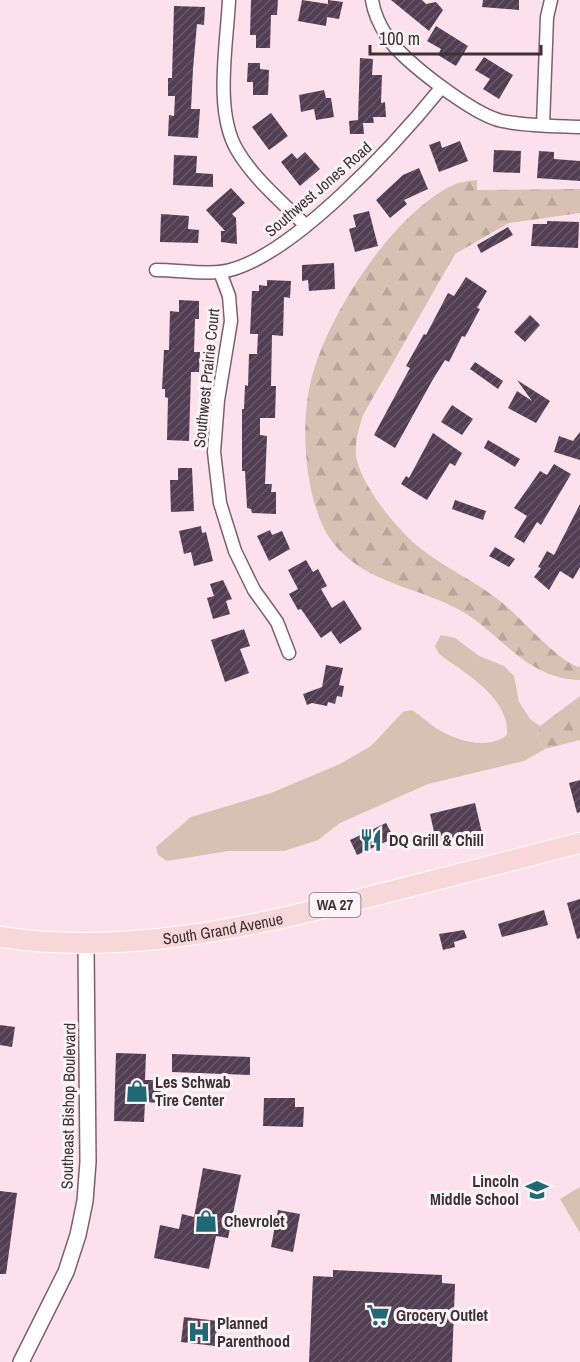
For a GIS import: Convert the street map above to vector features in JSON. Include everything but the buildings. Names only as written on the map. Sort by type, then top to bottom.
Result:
[{"type":"main road","name":"South Grand Avenue","points":[[0,937],[86,945],[160,940],[230,929],[334,906],[580,843]]},
{"type":"street","points":[[229,0],[224,99],[226,125],[236,149],[251,170],[305,225]]},
{"type":"street","points":[[372,0],[374,14],[389,40],[441,88],[477,111],[500,121],[580,127]]},
{"type":"street","points":[[543,125],[547,17],[551,0]]},
{"type":"street","name":"Southwest Jones Road","points":[[156,270],[220,272],[251,263],[277,248],[398,140],[441,88]]},
{"type":"street","name":"Southwest Prairie Court","points":[[220,272],[229,296],[231,321],[218,400],[214,452],[220,503],[235,551],[254,590],[277,622],[289,652]]},
{"type":"street","name":"Southeast Bishop Boulevard","points":[[21,1362],[66,1272],[78,1236],[85,1201],[88,1162],[86,945]]},
{"type":"green space","points":[[477,180],[477,190],[580,189],[580,213],[509,223],[455,254],[363,415],[356,455],[364,479],[381,506],[401,530],[420,548],[508,608],[562,658],[580,667],[580,680],[562,678],[531,665],[465,613],[379,577],[347,558],[324,529],[311,489],[307,468],[305,423],[307,403],[310,385],[329,331],[363,273],[383,245],[405,221],[428,201],[451,186]]},
{"type":"green space","points":[[441,635],[455,638],[479,656],[504,666],[514,676],[519,702],[530,719],[540,726],[537,738],[545,749],[524,761],[428,784],[340,823],[318,840],[284,851],[228,851],[167,861],[158,855],[156,847],[191,817],[271,793],[340,764],[371,746],[403,712],[411,710],[439,730],[455,738],[473,742],[491,742],[507,735],[506,722],[494,698],[439,654],[435,646]]},
{"type":"green space","points":[[580,696],[580,740],[545,749],[537,738],[540,726]]},
{"type":"green space","points":[[580,1187],[580,1233],[560,1199]]},
{"type":"place","name":"DQ Grill & Chill","points":[[371,840]]},
{"type":"place","name":"Les Schwab Tire Center","points":[[137,1091]]},
{"type":"place","name":"Lincoln Middle School","points":[[537,1190]]},
{"type":"place","name":"Chevrolet","points":[[206,1221]]},
{"type":"place","name":"Grocery Outlet","points":[[378,1315]]},
{"type":"place","name":"Planned Parenthood","points":[[199,1332]]}]
